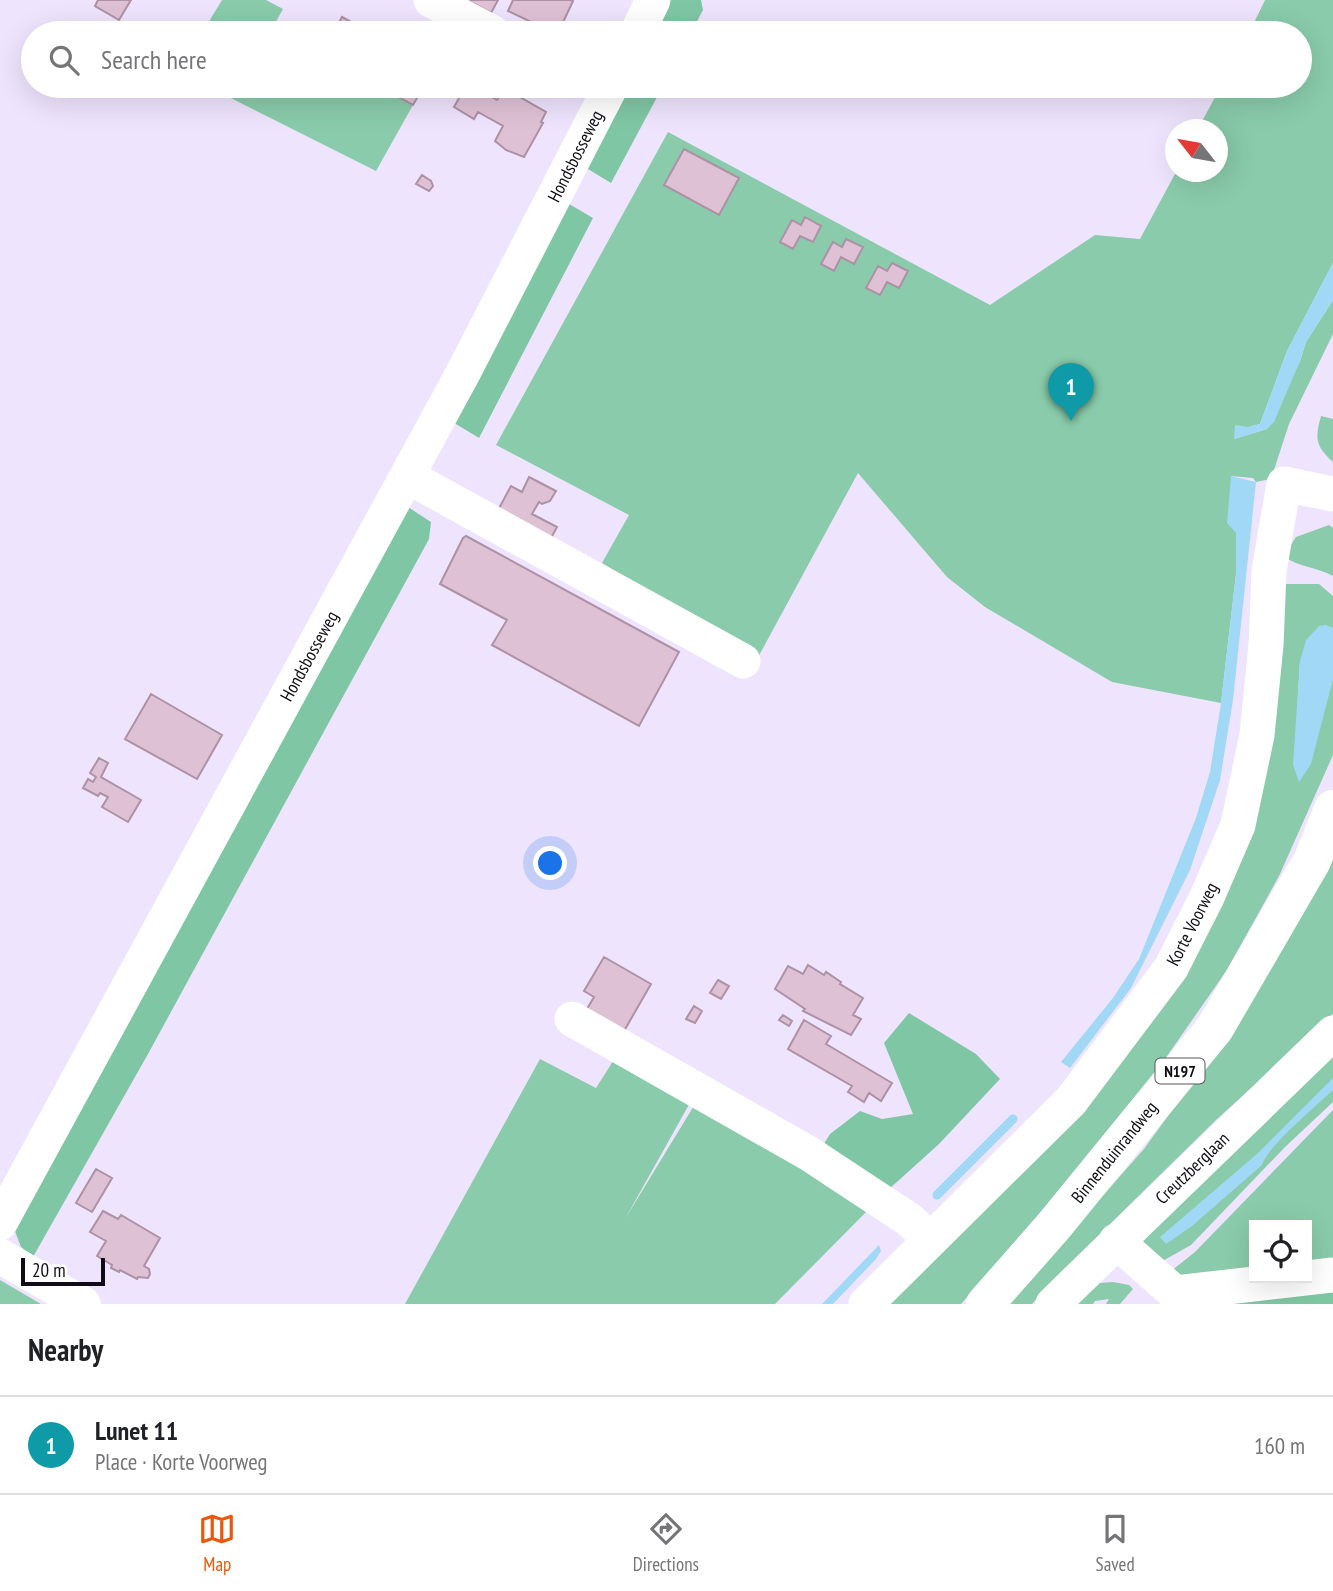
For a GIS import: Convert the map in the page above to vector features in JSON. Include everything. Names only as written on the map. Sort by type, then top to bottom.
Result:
[{"type":"main road","name":"Binnenduinrandweg","points":[[985,1304],[1053,1227],[1215,1028],[1312,861],[1333,809]]},
{"type":"street","points":[[431,0],[470,21]]},
{"type":"street","points":[[643,21],[653,0]]},
{"type":"street","name":"Hondsbosseweg","points":[[0,1223],[462,375],[598,98]]},
{"type":"street","points":[[407,476],[743,661]]},
{"type":"street","name":"Korte Voorweg","points":[[866,1304],[1071,1101],[1171,968],[1207,898],[1238,825],[1257,735],[1266,645],[1269,571],[1284,484],[1333,494]]},
{"type":"street","points":[[572,1019],[808,1153],[908,1220],[930,1238]]},
{"type":"street","name":"Creutzberglaan","points":[[1053,1304],[1333,1032]]},
{"type":"street","points":[[1116,1241],[1175,1293],[1333,1275]]},
{"type":"street","points":[[0,1256],[83,1304]]},
{"type":"green space","points":[[222,0],[266,0],[283,9],[276,21],[209,21]]},
{"type":"green space","points":[[669,0],[701,0],[703,10],[697,21],[658,21]]},
{"type":"green space","points":[[1265,0],[1333,0],[1333,263],[1287,351],[1260,424],[1248,427],[1234,439],[1267,429],[1300,361],[1306,342],[1333,300],[1333,334],[1289,424],[1271,479],[1256,482],[1253,478],[1231,476],[1236,574],[1221,703],[1112,682],[985,607],[947,577],[858,473],[756,661],[602,563],[629,515],[496,445],[668,132],[990,305],[1095,235],[1140,239],[1171,182],[1228,182],[1228,119],[1203,119],[1215,98],[1312,98],[1312,21],[1255,21]]},
{"type":"green space","points":[[231,98],[400,98],[413,105],[376,171]]},
{"type":"green space","points":[[618,98],[657,98],[611,183],[583,166]]},
{"type":"green space","points":[[564,201],[593,218],[479,438],[451,421]]},
{"type":"green space","points":[[1321,416],[1333,419],[1333,462],[1318,441]]},
{"type":"green space","points":[[405,505],[431,522],[429,539],[148,1054],[33,1257],[21,1247],[13,1226]]},
{"type":"green space","points":[[1329,525],[1333,528],[1333,576],[1284,556],[1296,537]]},
{"type":"green space","points":[[1281,584],[1319,584],[1333,596],[1333,628],[1325,625],[1300,661],[1297,712],[1322,714],[1333,679],[1333,755],[1279,876],[1227,970],[1158,1069],[961,1304],[890,1304],[1196,945]]},
{"type":"green space","points":[[1333,849],[1333,1014],[1217,1119],[1054,1279],[1032,1304],[1007,1304],[1144,1149],[1253,998]]},
{"type":"green space","points":[[909,1013],[976,1054],[1000,1079],[939,1144],[888,1190],[819,1152],[830,1134],[860,1111],[882,1119],[913,1114],[884,1043]]},
{"type":"green space","points":[[1333,1045],[1333,1102],[1285,1147],[1191,1245],[1159,1263],[1151,1262],[1141,1238]]},
{"type":"green space","points":[[615,1058],[691,1101],[625,1219],[695,1104],[872,1206],[775,1304],[405,1304],[540,1059],[596,1088]]},
{"type":"green space","points":[[1333,1110],[1333,1266],[1312,1268],[1312,1220],[1249,1220],[1249,1276],[1166,1275],[1195,1252]]},
{"type":"green space","points":[[0,1280],[41,1304],[0,1304]]},
{"type":"green space","points":[[1099,1283],[1129,1285],[1133,1289],[1120,1304],[1106,1304],[1109,1299],[1095,1301],[1093,1304],[1068,1304]]},
{"type":"green space","points":[[1333,1286],[1333,1304],[1225,1304]]},
{"type":"water","points":[[1333,263],[1333,300],[1306,342],[1274,422],[1267,429],[1234,439],[1235,425],[1248,427],[1260,424],[1287,351]]},
{"type":"water","points":[[1231,476],[1256,482],[1233,700],[1220,780],[1190,870],[1131,988],[1070,1068],[1061,1062],[1113,998],[1139,959],[1196,818],[1210,772],[1236,574],[1236,533],[1227,523]]},
{"type":"water","points":[[1319,626],[1333,628],[1333,679],[1311,764],[1299,782],[1293,765],[1300,661],[1306,640]]},
{"type":"water","points":[[1333,1078],[1333,1090],[1282,1137],[1262,1165],[1192,1226],[1166,1244],[1160,1237],[1258,1153]]},
{"type":"water","points":[[879,1245],[881,1251],[876,1259],[833,1304],[822,1304]]},
{"type":"building","points":[[98,0],[131,0],[119,20],[95,6]]},
{"type":"building","points":[[467,0],[498,0],[491,13]]},
{"type":"building","points":[[513,0],[573,1],[564,21],[529,21],[508,11]]},
{"type":"building","points":[[400,98],[417,98],[413,105]]},
{"type":"building","points":[[459,98],[522,98],[546,112],[541,122],[543,123],[524,157],[506,150],[495,141],[503,126],[478,112],[474,119],[454,107]]},
{"type":"building","points":[[684,149],[739,178],[719,215],[664,185]]},
{"type":"building","points":[[422,175],[431,181],[433,186],[429,191],[416,184]]},
{"type":"building","points":[[805,217],[821,226],[813,242],[800,236],[793,249],[780,242],[792,220],[801,225]]},
{"type":"building","points":[[846,239],[863,247],[854,264],[841,257],[834,271],[821,264],[833,242],[842,247]]},
{"type":"building","points":[[892,263],[908,271],[899,288],[887,282],[880,295],[866,288],[878,266],[887,271]]},
{"type":"building","points":[[529,477],[556,491],[550,501],[542,504],[539,502],[532,514],[557,527],[550,540],[497,512],[511,486],[522,492]]},
{"type":"building","points":[[466,536],[679,652],[639,726],[492,645],[507,620],[440,584]]},
{"type":"building","points":[[151,694],[222,735],[197,779],[125,739]]},
{"type":"building","points":[[99,758],[108,763],[101,777],[141,800],[128,822],[102,807],[108,797],[100,793],[98,796],[83,788],[88,779],[93,782],[96,777],[90,773]]},
{"type":"building","points":[[604,957],[651,984],[624,1031],[587,1009],[594,997],[584,991]]},
{"type":"building","points":[[808,965],[824,975],[826,972],[863,998],[853,1015],[861,1019],[851,1035],[803,1011],[805,1009],[775,989],[788,966],[803,974]]},
{"type":"building","points":[[718,980],[729,986],[721,999],[710,993]]},
{"type":"building","points":[[694,1006],[702,1011],[695,1023],[686,1019]]},
{"type":"building","points":[[783,1015],[792,1021],[789,1026],[779,1020]]},
{"type":"building","points":[[804,1020],[831,1036],[826,1044],[892,1083],[881,1101],[869,1093],[864,1102],[848,1092],[852,1086],[788,1049]]},
{"type":"building","points":[[96,1169],[112,1178],[92,1212],[76,1203]]},
{"type":"building","points":[[103,1211],[118,1219],[121,1215],[160,1238],[144,1266],[149,1269],[148,1278],[137,1279],[120,1270],[119,1272],[97,1256],[106,1241],[90,1232]]},
{"type":"waterway","points":[[937,1195],[1013,1119]]},
{"type":"place","name":"Lunet 11","points":[[1071,421]]}]
